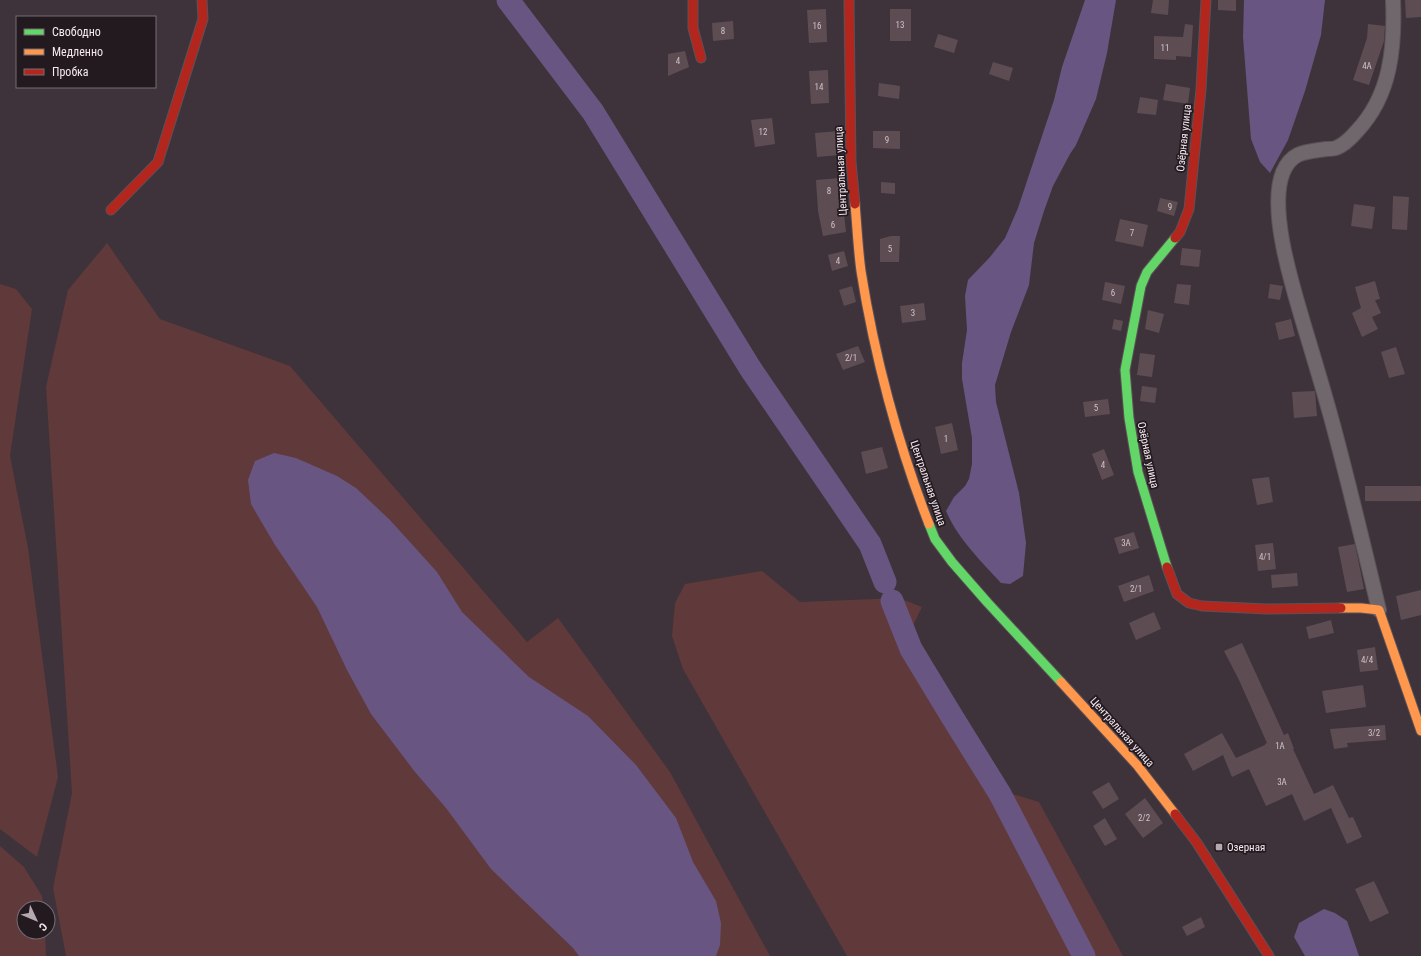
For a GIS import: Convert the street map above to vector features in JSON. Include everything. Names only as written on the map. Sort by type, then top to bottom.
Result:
[{"type":"street","points":[[111,210],[158,162],[203,19],[202,0]]},
{"type":"street","points":[[693,0],[693,28],[701,58]]},
{"type":"street","name":"Центральная улица","points":[[849,0],[850,162],[861,270],[877,352],[899,435],[935,539],[952,562],[987,602],[1127,754],[1168,804],[1197,843],[1269,956]]},
{"type":"street","name":"Озёрная улица","points":[[1206,0],[1201,89],[1189,209],[1180,232],[1147,272],[1140,286],[1125,370],[1129,418],[1138,472],[1168,571],[1177,594],[1189,603],[1202,606],[1260,608],[1361,608],[1379,610]]},
{"type":"street","points":[[1393,0],[1394,26],[1389,71],[1376,107],[1365,123],[1350,138],[1336,148],[1296,154],[1283,172],[1279,186],[1278,212],[1284,250],[1294,293],[1331,419],[1379,610],[1421,731]]},
{"type":"shaded area","points":[[1085,0],[1116,0],[1107,53],[1096,99],[1076,145],[1053,186],[1044,211],[1034,243],[1029,285],[1011,332],[995,385],[996,402],[1019,493],[1026,543],[1023,576],[1010,584],[1001,583],[963,540],[946,511],[954,497],[965,486],[969,479],[972,464],[972,438],[962,379],[962,363],[967,330],[965,296],[968,280],[990,257],[1005,238],[1018,208],[1054,100],[1062,67]]},
{"type":"shaded area","points":[[1244,0],[1325,0],[1321,35],[1305,91],[1288,140],[1270,173],[1260,162],[1251,139],[1243,37]]},
{"type":"shaded area","points":[[107,243],[160,319],[290,366],[527,642],[558,618],[670,772],[770,956],[66,956],[53,888],[72,793],[46,387],[68,290]]},
{"type":"shaded area","points":[[0,284],[16,289],[32,309],[10,456],[28,548],[58,777],[37,857],[0,829]]},
{"type":"shaded area","points":[[274,453],[296,458],[337,476],[356,488],[390,520],[437,572],[462,612],[529,677],[588,716],[636,765],[676,818],[693,862],[716,901],[721,923],[720,945],[716,956],[579,956],[573,948],[491,869],[446,808],[415,772],[371,714],[347,670],[317,607],[275,545],[251,504],[248,480],[255,461]]},
{"type":"shaded area","points":[[762,571],[800,602],[899,598],[922,607],[902,648],[932,702],[999,790],[1039,802],[1123,956],[847,956],[683,669],[672,636],[675,603],[685,584]]},
{"type":"shaded area","points":[[0,846],[24,867],[42,896],[42,900],[16,900],[16,940],[45,940],[46,956],[0,956]]},
{"type":"shaded area","points":[[1324,909],[1335,913],[1347,921],[1359,956],[1305,956],[1294,937],[1299,923]]},
{"type":"building","points":[[1153,0],[1169,0],[1168,15],[1151,13]]},
{"type":"building","points":[[1218,0],[1236,0],[1236,11],[1218,10]]},
{"type":"building","points":[[1405,0],[1421,0],[1421,17],[1406,18]]},
{"type":"building","points":[[826,9],[827,42],[809,43],[807,10]]},
{"type":"building","points":[[890,9],[911,9],[911,41],[890,41]]},
{"type":"building","points":[[733,21],[734,39],[713,41],[712,23]]},
{"type":"building","points":[[1185,24],[1193,25],[1191,57],[1176,56],[1176,60],[1154,59],[1154,36],[1183,37]]},
{"type":"building","points":[[1368,24],[1385,26],[1384,41],[1369,85],[1353,80],[1367,38]]},
{"type":"building","points":[[938,34],[958,40],[954,53],[934,47]]},
{"type":"building","points":[[685,51],[689,67],[668,76],[668,54]]},
{"type":"building","points":[[993,62],[1013,68],[1009,81],[989,74]]},
{"type":"building","points":[[828,70],[829,103],[811,104],[809,71]]},
{"type":"building","points":[[879,83],[900,86],[899,99],[878,96]]},
{"type":"building","points":[[1166,84],[1190,88],[1188,104],[1163,100]]},
{"type":"building","points":[[1140,97],[1158,100],[1156,115],[1137,113]]},
{"type":"building","points":[[772,118],[775,144],[755,147],[751,120]]},
{"type":"building","points":[[839,131],[839,155],[817,157],[815,133]]},
{"type":"building","points":[[873,131],[900,131],[900,149],[873,148]]},
{"type":"building","points":[[840,178],[846,232],[823,236],[818,211],[816,180]]},
{"type":"building","points":[[881,182],[895,183],[895,194],[881,193]]},
{"type":"building","points":[[1393,196],[1409,197],[1407,230],[1392,229]]},
{"type":"building","points":[[1160,198],[1178,202],[1174,216],[1157,211]]},
{"type":"building","points":[[1354,204],[1375,207],[1372,229],[1351,226]]},
{"type":"building","points":[[1120,219],[1148,225],[1143,247],[1115,241]]},
{"type":"building","points":[[891,236],[900,236],[899,262],[880,262],[880,239]]},
{"type":"building","points":[[1182,248],[1201,250],[1199,267],[1180,265]]},
{"type":"building","points":[[844,251],[848,266],[832,271],[828,255]]},
{"type":"building","points":[[1375,281],[1380,299],[1375,300],[1381,313],[1372,317],[1378,329],[1362,337],[1352,313],[1361,308],[1355,287]]},
{"type":"building","points":[[1105,282],[1125,286],[1121,304],[1102,300]]},
{"type":"building","points":[[1177,284],[1191,285],[1189,305],[1174,303]]},
{"type":"building","points":[[1270,284],[1283,286],[1280,300],[1268,298]]},
{"type":"building","points":[[852,286],[856,302],[844,306],[839,290]]},
{"type":"building","points":[[924,303],[926,320],[902,323],[900,306]]},
{"type":"building","points":[[1148,310],[1164,314],[1159,333],[1145,329]]},
{"type":"building","points":[[1114,319],[1123,321],[1121,331],[1112,329]]},
{"type":"building","points":[[1291,319],[1295,336],[1279,340],[1275,323]]},
{"type":"building","points":[[858,346],[865,362],[843,370],[836,354]]},
{"type":"building","points":[[1396,347],[1405,374],[1389,378],[1381,352]]},
{"type":"building","points":[[1140,353],[1155,355],[1152,377],[1137,375]]},
{"type":"building","points":[[1142,386],[1157,388],[1155,403],[1140,401]]},
{"type":"building","points":[[1315,391],[1317,416],[1294,418],[1292,392]]},
{"type":"building","points":[[1108,399],[1110,414],[1085,417],[1083,402]]},
{"type":"building","points":[[952,423],[958,450],[941,454],[935,427]]},
{"type":"building","points":[[882,447],[888,468],[866,474],[861,452]]},
{"type":"building","points":[[1104,449],[1114,475],[1102,480],[1092,454]]},
{"type":"building","points":[[1269,477],[1273,502],[1257,505],[1252,479]]},
{"type":"building","points":[[1365,486],[1421,486],[1421,501],[1365,501]]},
{"type":"building","points":[[1134,532],[1139,548],[1119,554],[1114,538]]},
{"type":"building","points":[[1273,543],[1276,569],[1258,571],[1255,545]]},
{"type":"building","points":[[1355,544],[1364,589],[1347,592],[1338,547]]},
{"type":"building","points":[[1297,573],[1298,586],[1272,588],[1271,575]]},
{"type":"building","points":[[1149,575],[1154,591],[1124,602],[1118,586]]},
{"type":"building","points":[[1421,590],[1421,615],[1401,620],[1396,596]]},
{"type":"building","points":[[1154,612],[1161,629],[1136,640],[1129,623]]},
{"type":"building","points":[[1331,620],[1334,633],[1309,639],[1306,627]]},
{"type":"building","points":[[1242,643],[1284,735],[1288,733],[1293,749],[1314,794],[1333,785],[1349,818],[1353,817],[1362,837],[1347,844],[1331,808],[1304,821],[1292,794],[1266,806],[1249,769],[1232,777],[1223,755],[1193,771],[1184,754],[1222,733],[1236,758],[1267,743],[1239,680],[1224,651]]},
{"type":"building","points":[[1375,647],[1378,670],[1360,672],[1357,650]]},
{"type":"building","points":[[1363,685],[1366,707],[1326,713],[1322,691]]},
{"type":"building","points":[[1385,725],[1386,740],[1347,743],[1348,747],[1334,749],[1330,729]]},
{"type":"building","points":[[1109,782],[1119,799],[1103,809],[1092,792]]},
{"type":"building","points":[[1145,798],[1163,823],[1143,838],[1125,814]]},
{"type":"building","points":[[1105,818],[1117,839],[1105,846],[1093,826]]},
{"type":"building","points":[[1374,881],[1389,913],[1370,922],[1355,889]]},
{"type":"building","points":[[1201,917],[1205,927],[1187,936],[1182,927]]},
{"type":"waterway","points":[[508,0],[593,112],[750,368],[870,544],[885,582]]},
{"type":"waterway","points":[[892,601],[911,649],[1000,794],[1084,956]]},
{"type":"traffic: fast","points":[[1167,567],[1138,472],[1129,418],[1125,370],[1141,286],[1147,272],[1175,238]]},
{"type":"traffic: fast","points":[[929,524],[935,539],[952,562],[1061,682]]},
{"type":"traffic: slow","points":[[855,204],[861,271],[880,367],[897,431],[929,524]]},
{"type":"traffic: slow","points":[[1341,608],[1379,610],[1421,731]]},
{"type":"traffic: slow","points":[[1061,682],[1137,765],[1175,814]]},
{"type":"traffic: jam","points":[[111,210],[158,162],[203,19],[202,0]]},
{"type":"traffic: jam","points":[[693,0],[693,28],[701,58]]},
{"type":"traffic: jam","points":[[849,0],[851,162],[855,204]]},
{"type":"traffic: jam","points":[[1175,238],[1180,232],[1189,209],[1201,89],[1206,0]]},
{"type":"traffic: jam","points":[[1167,567],[1177,594],[1189,603],[1202,606],[1267,609],[1341,608]]},
{"type":"traffic: jam","points":[[1175,814],[1197,843],[1269,956]]},
{"type":"place","name":"Озерная","points":[[1219,847]]}]
